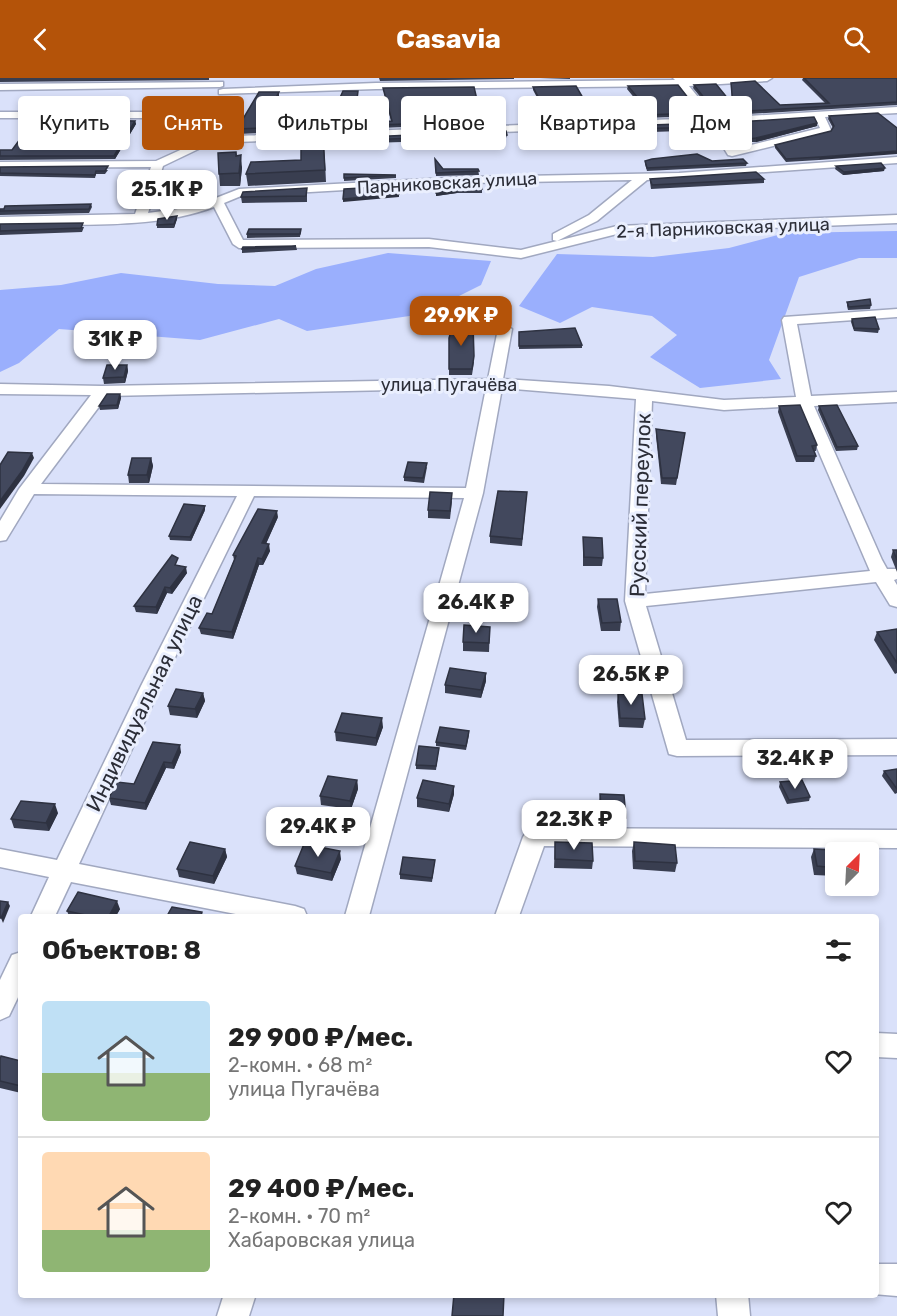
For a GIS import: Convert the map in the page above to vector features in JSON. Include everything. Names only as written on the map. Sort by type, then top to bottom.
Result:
[{"type":"street","points":[[244,104],[376,86],[767,78]]},
{"type":"street","points":[[680,80],[692,96]]},
{"type":"street","points":[[0,87],[142,101]]},
{"type":"street","points":[[244,109],[669,120]]},
{"type":"street","points":[[0,115],[142,110]]},
{"type":"street","points":[[752,119],[897,110]]},
{"type":"street","points":[[679,176],[721,157],[826,130],[819,115]]},
{"type":"street","points":[[140,218],[158,164],[172,150]]},
{"type":"street","points":[[719,150],[721,157]]},
{"type":"street","name":"Парниковская улица","points":[[0,221],[140,218],[195,210],[239,193],[466,180],[679,176],[897,160]]},
{"type":"street","points":[[0,165],[158,164]]},
{"type":"street","points":[[521,255],[593,218],[645,176]]},
{"type":"street","name":"2-я Парниковская улица","points":[[217,202],[239,244],[429,243],[521,255],[617,230],[897,219]]},
{"type":"street","points":[[897,313],[789,320],[805,403],[889,574],[897,601]]},
{"type":"street","points":[[358,914],[474,493],[505,329]]},
{"type":"street","name":"улица Пугачёва","points":[[0,389],[102,391],[493,383],[724,405],[897,397]]},
{"type":"street","points":[[0,536],[28,489],[102,391]]},
{"type":"street","name":"Русский переулок","points":[[644,396],[635,601],[677,748],[897,747]]},
{"type":"street","points":[[28,489],[474,493]]},
{"type":"street","name":"Индивидуальная улица","points":[[44,914],[248,491]]},
{"type":"street","points":[[635,601],[889,574]]},
{"type":"street","points":[[508,914],[535,837],[897,839]]},
{"type":"street","points":[[0,858],[285,914]]},
{"type":"street","points":[[0,1008],[18,969]]},
{"type":"street","points":[[879,1045],[897,1046]]},
{"type":"street","points":[[879,1280],[897,1280]]},
{"type":"street","points":[[233,1316],[239,1298]]},
{"type":"street","points":[[732,1298],[734,1316]]},
{"type":"shaded area","points":[[897,231],[897,258],[859,258],[799,277],[769,360],[781,379],[700,388],[650,357],[677,335],[652,316],[592,307],[560,323],[519,306],[557,254],[653,257],[729,248],[785,233]]},
{"type":"shaded area","points":[[388,253],[491,261],[481,285],[423,314],[307,331],[279,319],[200,340],[59,329],[19,363],[0,372],[0,290],[61,285],[121,273],[218,284],[275,286],[316,269]]},
{"type":"building","points":[[804,78],[897,78],[897,102],[752,111],[752,96],[732,96],[731,83],[755,81],[780,105],[829,103]]},
{"type":"building","points":[[716,84],[726,96],[703,96],[694,85]]},
{"type":"building","points":[[678,85],[687,96],[669,96],[669,114],[657,115],[657,96],[636,96],[628,86]]},
{"type":"building","points":[[576,86],[582,96],[538,96],[533,87]]},
{"type":"building","points":[[474,87],[476,96],[401,96],[401,124],[389,125],[389,121],[392,121],[389,96],[385,96],[383,88]]},
{"type":"building","points":[[343,91],[358,91],[357,96],[341,96]]},
{"type":"building","points":[[259,92],[279,92],[277,96],[257,96]]},
{"type":"building","points":[[256,97],[256,128],[244,129],[244,117]]},
{"type":"building","points":[[878,113],[897,128],[897,151],[786,159],[775,145],[831,131],[834,126],[829,116]]},
{"type":"building","points":[[814,117],[817,123],[752,139],[752,121]]},
{"type":"building","points":[[669,124],[669,128],[657,128],[657,125]]},
{"type":"building","points":[[401,135],[401,139],[389,139],[389,136]]},
{"type":"building","points":[[18,142],[18,150],[118,150],[114,156],[0,156],[0,150],[12,150]]},
{"type":"building","points":[[301,150],[324,150],[325,170],[246,174],[251,162],[301,160]]},
{"type":"building","points":[[236,152],[236,156],[241,155],[239,173],[219,174],[218,153]]},
{"type":"building","points":[[697,154],[712,161],[743,159],[747,163],[647,168],[645,161],[652,159]]},
{"type":"building","points":[[435,159],[443,169],[478,169],[479,171],[436,173]]},
{"type":"building","points":[[881,163],[885,168],[844,172],[836,166]]},
{"type":"building","points":[[108,166],[105,171],[96,171],[95,175],[0,173],[0,167]]},
{"type":"building","points":[[756,172],[764,179],[652,185],[650,179]]},
{"type":"building","points":[[344,174],[396,175],[344,178]]},
{"type":"building","points":[[481,182],[482,189],[436,193],[436,184]]},
{"type":"building","points":[[398,186],[399,194],[343,199],[344,189]]},
{"type":"building","points":[[307,188],[306,196],[241,197],[243,192]]},
{"type":"building","points":[[184,197],[181,203],[161,206],[162,198]]},
{"type":"building","points":[[91,204],[89,209],[0,211],[5,206]]},
{"type":"building","points":[[177,216],[174,224],[157,225],[158,219]]},
{"type":"building","points":[[83,223],[81,228],[0,231],[0,224]]},
{"type":"building","points":[[249,229],[301,229],[300,234],[247,234]]},
{"type":"building","points":[[296,246],[242,249],[243,247]]},
{"type":"building","points":[[870,299],[871,305],[849,307],[847,302]]},
{"type":"building","points":[[875,317],[879,329],[854,328],[852,319]]},
{"type":"building","points":[[453,324],[473,325],[472,369],[449,369],[449,338]]},
{"type":"building","points":[[575,328],[582,345],[519,346],[519,332]]},
{"type":"building","points":[[107,365],[127,365],[124,377],[103,378]]},
{"type":"building","points":[[107,394],[120,394],[117,405],[99,406]]},
{"type":"building","points":[[800,405],[817,445],[812,446],[816,456],[797,456],[779,406]]},
{"type":"building","points":[[837,405],[858,446],[837,447],[819,406]]},
{"type":"building","points":[[656,429],[685,433],[677,478],[662,478]]},
{"type":"building","points":[[8,452],[32,453],[0,501],[0,465]]},
{"type":"building","points":[[132,458],[151,458],[147,475],[128,475]]},
{"type":"building","points":[[408,462],[427,463],[423,478],[404,477]]},
{"type":"building","points":[[498,491],[527,492],[522,539],[490,536]]},
{"type":"building","points":[[430,492],[452,493],[450,511],[428,510]]},
{"type":"building","points":[[184,504],[205,506],[190,537],[169,536]]},
{"type":"building","points":[[258,509],[277,511],[262,543],[269,544],[262,559],[258,558],[232,632],[199,628],[207,613],[212,614],[236,556],[233,555]]},
{"type":"building","points":[[583,537],[602,538],[603,558],[584,557]]},
{"type":"building","points":[[172,555],[178,558],[175,565],[186,567],[170,588],[165,587],[156,607],[134,606]]},
{"type":"building","points":[[598,599],[617,599],[621,622],[602,623]]},
{"type":"building","points":[[464,625],[490,627],[489,643],[463,642]]},
{"type":"building","points":[[897,629],[897,663],[877,632]]},
{"type":"building","points":[[450,668],[486,673],[481,690],[445,685]]},
{"type":"building","points":[[176,689],[203,693],[195,709],[168,706]]},
{"type":"building","points":[[618,694],[642,694],[645,719],[620,718]]},
{"type":"building","points":[[342,713],[382,718],[376,738],[335,732]]},
{"type":"building","points":[[440,727],[469,731],[466,746],[436,742]]},
{"type":"building","points":[[153,742],[180,745],[172,763],[164,762],[145,803],[109,798],[117,782],[134,784]]},
{"type":"building","points":[[419,746],[439,748],[436,766],[416,765]]},
{"type":"building","points":[[897,769],[897,789],[884,771]]},
{"type":"building","points":[[328,776],[357,780],[350,801],[320,796]]},
{"type":"building","points":[[423,780],[454,786],[449,804],[417,798]]},
{"type":"building","points":[[802,780],[810,797],[789,800],[780,782]]},
{"type":"building","points":[[600,794],[624,795],[626,818],[602,818]]},
{"type":"building","points":[[21,801],[55,804],[46,823],[11,819]]},
{"type":"building","points":[[190,842],[225,849],[213,876],[177,869]]},
{"type":"building","points":[[555,842],[592,843],[593,861],[555,859]]},
{"type":"building","points":[[634,842],[675,845],[677,863],[635,861]]},
{"type":"building","points":[[304,844],[340,851],[331,873],[295,866]]},
{"type":"building","points":[[814,849],[825,850],[825,867],[817,866]]},
{"type":"building","points":[[403,857],[435,860],[432,878],[400,874]]},
{"type":"building","points":[[78,892],[117,901],[110,914],[81,914],[67,911]]},
{"type":"building","points":[[0,901],[8,902],[1,918],[0,918]]},
{"type":"building","points":[[172,907],[202,912],[202,914],[168,914]]},
{"type":"building","points":[[1,1056],[18,1060],[18,1085],[0,1081]]},
{"type":"building","points":[[454,1298],[504,1298],[503,1316],[452,1316]]}]
